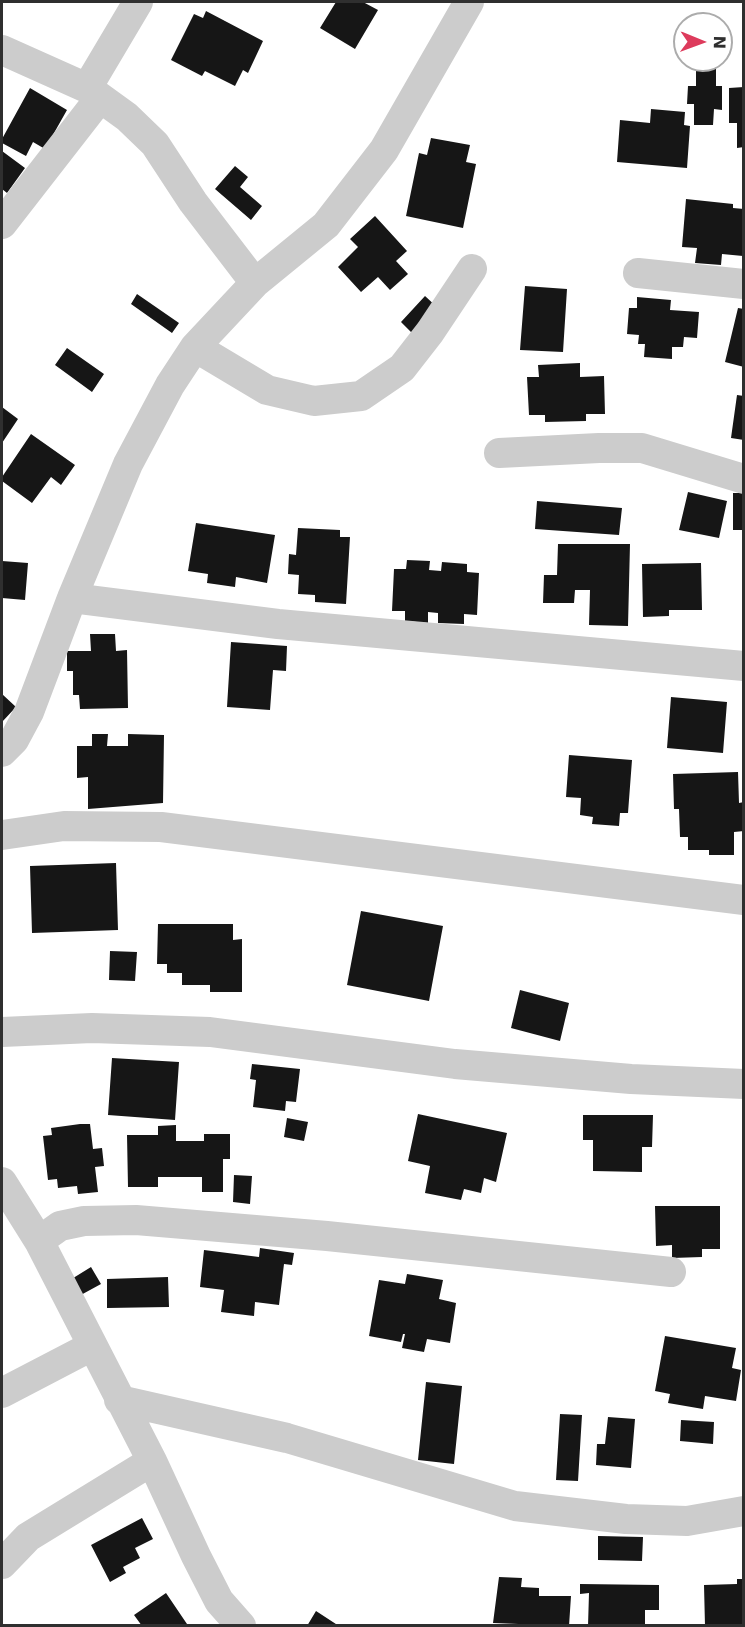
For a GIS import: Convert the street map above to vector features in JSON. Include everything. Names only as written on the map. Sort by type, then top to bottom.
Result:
[{"type":"street","points":[[2,224],[94,93],[138,2]]},
{"type":"street","points":[[2,752],[14,740],[29,712],[72,598],[128,464],[170,386],[195,347],[255,283],[326,225],[384,150],[470,2]]},
{"type":"street","points":[[2,50],[94,93],[127,117],[155,144],[193,202],[255,283]]},
{"type":"street","points":[[195,347],[267,390],[314,401],[361,396],[402,368],[430,332],[472,268]]},
{"type":"street","points":[[638,273],[744,284]]},
{"type":"street","points":[[499,453],[642,448],[744,479]]},
{"type":"street","points":[[72,598],[279,624],[744,666]]},
{"type":"street","points":[[2,835],[64,826],[161,827],[744,900]]},
{"type":"street","points":[[2,1032],[92,1028],[210,1032],[455,1064],[631,1079],[744,1084]]},
{"type":"street","points":[[2,1182],[39,1240],[152,1461],[219,1601],[240,1626]]},
{"type":"street","points":[[39,1240],[60,1226],[84,1221],[136,1220],[327,1236],[671,1272]]},
{"type":"street","points":[[2,1393],[92,1346]]},
{"type":"street","points":[[119,1400],[287,1438],[515,1506],[616,1518],[687,1521],[744,1511]]},
{"type":"street","points":[[2,1564],[28,1537],[152,1461]]},
{"type":"building","points":[[336,2],[363,2],[378,10],[355,49],[320,28]]},
{"type":"building","points":[[206,11],[263,41],[248,73],[243,70],[235,86],[205,71],[202,76],[171,60],[194,14],[203,18]]},
{"type":"building","points":[[696,72],[716,72],[716,86],[722,86],[722,110],[714,109],[713,125],[694,125],[694,104],[687,104],[688,86],[696,86]]},
{"type":"building","points":[[744,87],[744,147],[737,148],[737,123],[729,123],[729,88]]},
{"type":"building","points":[[30,88],[67,110],[45,149],[33,142],[26,156],[2,143],[2,139]]},
{"type":"building","points":[[651,109],[685,112],[684,125],[690,126],[687,168],[617,162],[620,120],[650,123]]},
{"type":"building","points":[[431,138],[470,145],[466,162],[476,164],[463,228],[406,216],[419,153],[427,155]]},
{"type":"building","points":[[2,151],[25,168],[7,193],[2,189]]},
{"type":"building","points":[[235,166],[248,177],[240,187],[262,206],[251,220],[215,189]]},
{"type":"building","points":[[686,199],[733,204],[733,208],[744,209],[743,256],[722,254],[721,265],[695,263],[697,248],[682,247]]},
{"type":"building","points":[[375,216],[407,251],[396,261],[408,274],[390,290],[378,277],[361,292],[338,267],[358,247],[350,239]]},
{"type":"building","points":[[525,286],[567,289],[563,352],[520,350]]},
{"type":"building","points":[[137,294],[179,323],[172,333],[131,304]]},
{"type":"building","points":[[425,296],[438,308],[414,335],[401,322]]},
{"type":"building","points":[[637,297],[671,300],[670,310],[699,312],[697,338],[684,337],[683,347],[672,347],[672,359],[644,357],[645,344],[638,344],[639,335],[627,334],[629,308],[637,308]]},
{"type":"building","points":[[738,308],[744,309],[744,367],[725,362]]},
{"type":"building","points":[[67,348],[104,374],[92,392],[55,365]]},
{"type":"building","points":[[580,363],[580,377],[604,376],[605,414],[586,414],[586,421],[545,422],[545,415],[529,415],[527,377],[539,377],[538,365]]},
{"type":"building","points":[[737,395],[744,396],[744,440],[731,438]]},
{"type":"building","points":[[2,407],[18,419],[2,443]]},
{"type":"building","points":[[31,434],[75,465],[61,485],[51,477],[32,503],[2,481],[2,477]]},
{"type":"building","points":[[688,492],[727,501],[719,538],[679,530]]},
{"type":"building","points":[[733,493],[744,493],[744,530],[733,530]]},
{"type":"building","points":[[537,501],[622,508],[619,535],[535,529]]},
{"type":"building","points":[[196,523],[275,535],[267,583],[236,577],[235,587],[207,583],[208,574],[188,571]]},
{"type":"building","points":[[298,528],[340,530],[340,537],[350,537],[346,604],[315,602],[315,595],[298,594],[299,575],[288,574],[289,554],[296,555]]},
{"type":"building","points":[[558,544],[630,544],[628,626],[589,625],[590,590],[575,590],[574,603],[543,603],[544,575],[557,575]]},
{"type":"building","points":[[407,560],[430,561],[429,570],[441,571],[442,562],[467,564],[467,572],[479,573],[477,615],[464,614],[464,624],[438,623],[438,613],[428,612],[428,623],[405,621],[405,611],[392,611],[394,569],[406,569]]},
{"type":"building","points":[[2,561],[28,563],[25,600],[2,598]]},
{"type":"building","points":[[701,563],[702,610],[669,610],[669,616],[643,617],[642,564]]},
{"type":"building","points":[[90,634],[115,634],[116,651],[127,650],[128,708],[80,709],[79,695],[73,695],[73,671],[67,671],[67,651],[91,651]]},
{"type":"building","points":[[231,642],[287,646],[286,671],[273,670],[270,710],[227,707]]},
{"type":"building","points":[[2,694],[16,707],[2,722]]},
{"type":"building","points":[[671,697],[727,702],[723,753],[667,748]]},
{"type":"building","points":[[92,734],[108,734],[107,746],[128,746],[128,734],[164,735],[163,803],[88,809],[88,777],[77,778],[77,746],[92,746]]},
{"type":"building","points":[[569,755],[632,760],[628,813],[620,813],[619,826],[592,824],[593,817],[580,815],[581,798],[566,797]]},
{"type":"building","points":[[738,772],[739,803],[744,802],[744,831],[734,832],[734,855],[709,855],[709,850],[688,850],[688,837],[680,837],[679,809],[674,809],[673,774]]},
{"type":"building","points":[[116,863],[118,930],[32,933],[30,866]]},
{"type":"building","points":[[361,911],[443,926],[429,1001],[347,985]]},
{"type":"building","points":[[158,924],[233,924],[233,940],[242,939],[242,992],[210,992],[210,985],[182,985],[182,973],[167,973],[167,964],[157,964]]},
{"type":"building","points":[[110,951],[137,952],[135,981],[109,980]]},
{"type":"building","points":[[520,990],[569,1003],[560,1041],[511,1028]]},
{"type":"building","points":[[112,1058],[179,1062],[175,1120],[108,1115]]},
{"type":"building","points":[[252,1064],[300,1069],[296,1102],[286,1101],[285,1111],[253,1107],[256,1080],[250,1079]]},
{"type":"building","points":[[418,1114],[507,1133],[496,1182],[484,1178],[481,1193],[464,1189],[461,1200],[425,1193],[430,1166],[408,1161]]},
{"type":"building","points":[[583,1115],[653,1115],[652,1147],[642,1147],[642,1172],[593,1171],[593,1140],[583,1140]]},
{"type":"building","points":[[287,1118],[308,1122],[304,1141],[284,1137]]},
{"type":"building","points":[[90,1124],[93,1149],[102,1148],[104,1166],[95,1167],[98,1192],[78,1194],[77,1186],[58,1188],[57,1179],[48,1180],[43,1136],[52,1135],[51,1128]]},
{"type":"building","points":[[176,1125],[176,1141],[204,1141],[204,1134],[230,1134],[230,1159],[223,1159],[223,1192],[202,1192],[202,1177],[158,1177],[158,1187],[128,1187],[127,1135],[158,1135],[158,1126]]},
{"type":"building","points":[[234,1175],[252,1176],[250,1204],[233,1202]]},
{"type":"building","points":[[655,1206],[720,1206],[720,1249],[702,1249],[702,1257],[672,1258],[672,1245],[656,1246]]},
{"type":"building","points":[[260,1248],[294,1253],[292,1265],[284,1264],[279,1305],[255,1302],[254,1316],[221,1312],[224,1290],[200,1287],[204,1250],[259,1257]]},
{"type":"building","points":[[91,1267],[101,1284],[79,1296],[70,1280]]},
{"type":"building","points":[[407,1274],[443,1280],[439,1299],[456,1303],[450,1343],[427,1339],[424,1352],[402,1348],[405,1334],[401,1342],[369,1336],[379,1280],[405,1284]]},
{"type":"building","points":[[168,1277],[169,1307],[107,1308],[107,1279]]},
{"type":"building","points":[[665,1336],[736,1348],[732,1368],[741,1370],[736,1401],[705,1396],[703,1409],[668,1403],[670,1394],[655,1391]]},
{"type":"building","points":[[426,1382],[462,1386],[454,1464],[418,1460]]},
{"type":"building","points":[[560,1414],[582,1415],[578,1481],[556,1480]]},
{"type":"building","points":[[608,1417],[635,1419],[631,1468],[596,1465],[597,1444],[605,1444]]},
{"type":"building","points":[[681,1420],[714,1422],[713,1444],[680,1441]]},
{"type":"building","points":[[142,1518],[153,1539],[135,1548],[140,1558],[123,1567],[126,1573],[110,1582],[91,1545]]},
{"type":"building","points":[[598,1536],[643,1537],[642,1561],[598,1560]]},
{"type":"building","points":[[499,1577],[522,1578],[521,1587],[539,1588],[539,1596],[571,1596],[569,1626],[493,1623]]},
{"type":"building","points":[[737,1579],[744,1579],[744,1626],[705,1626],[704,1585],[737,1584]]},
{"type":"building","points":[[580,1584],[659,1585],[659,1610],[645,1610],[645,1626],[588,1626],[589,1593],[580,1594]]},
{"type":"building","points":[[166,1593],[187,1624],[142,1626],[134,1615]]},
{"type":"building","points":[[316,1611],[339,1626],[307,1626]]}]
